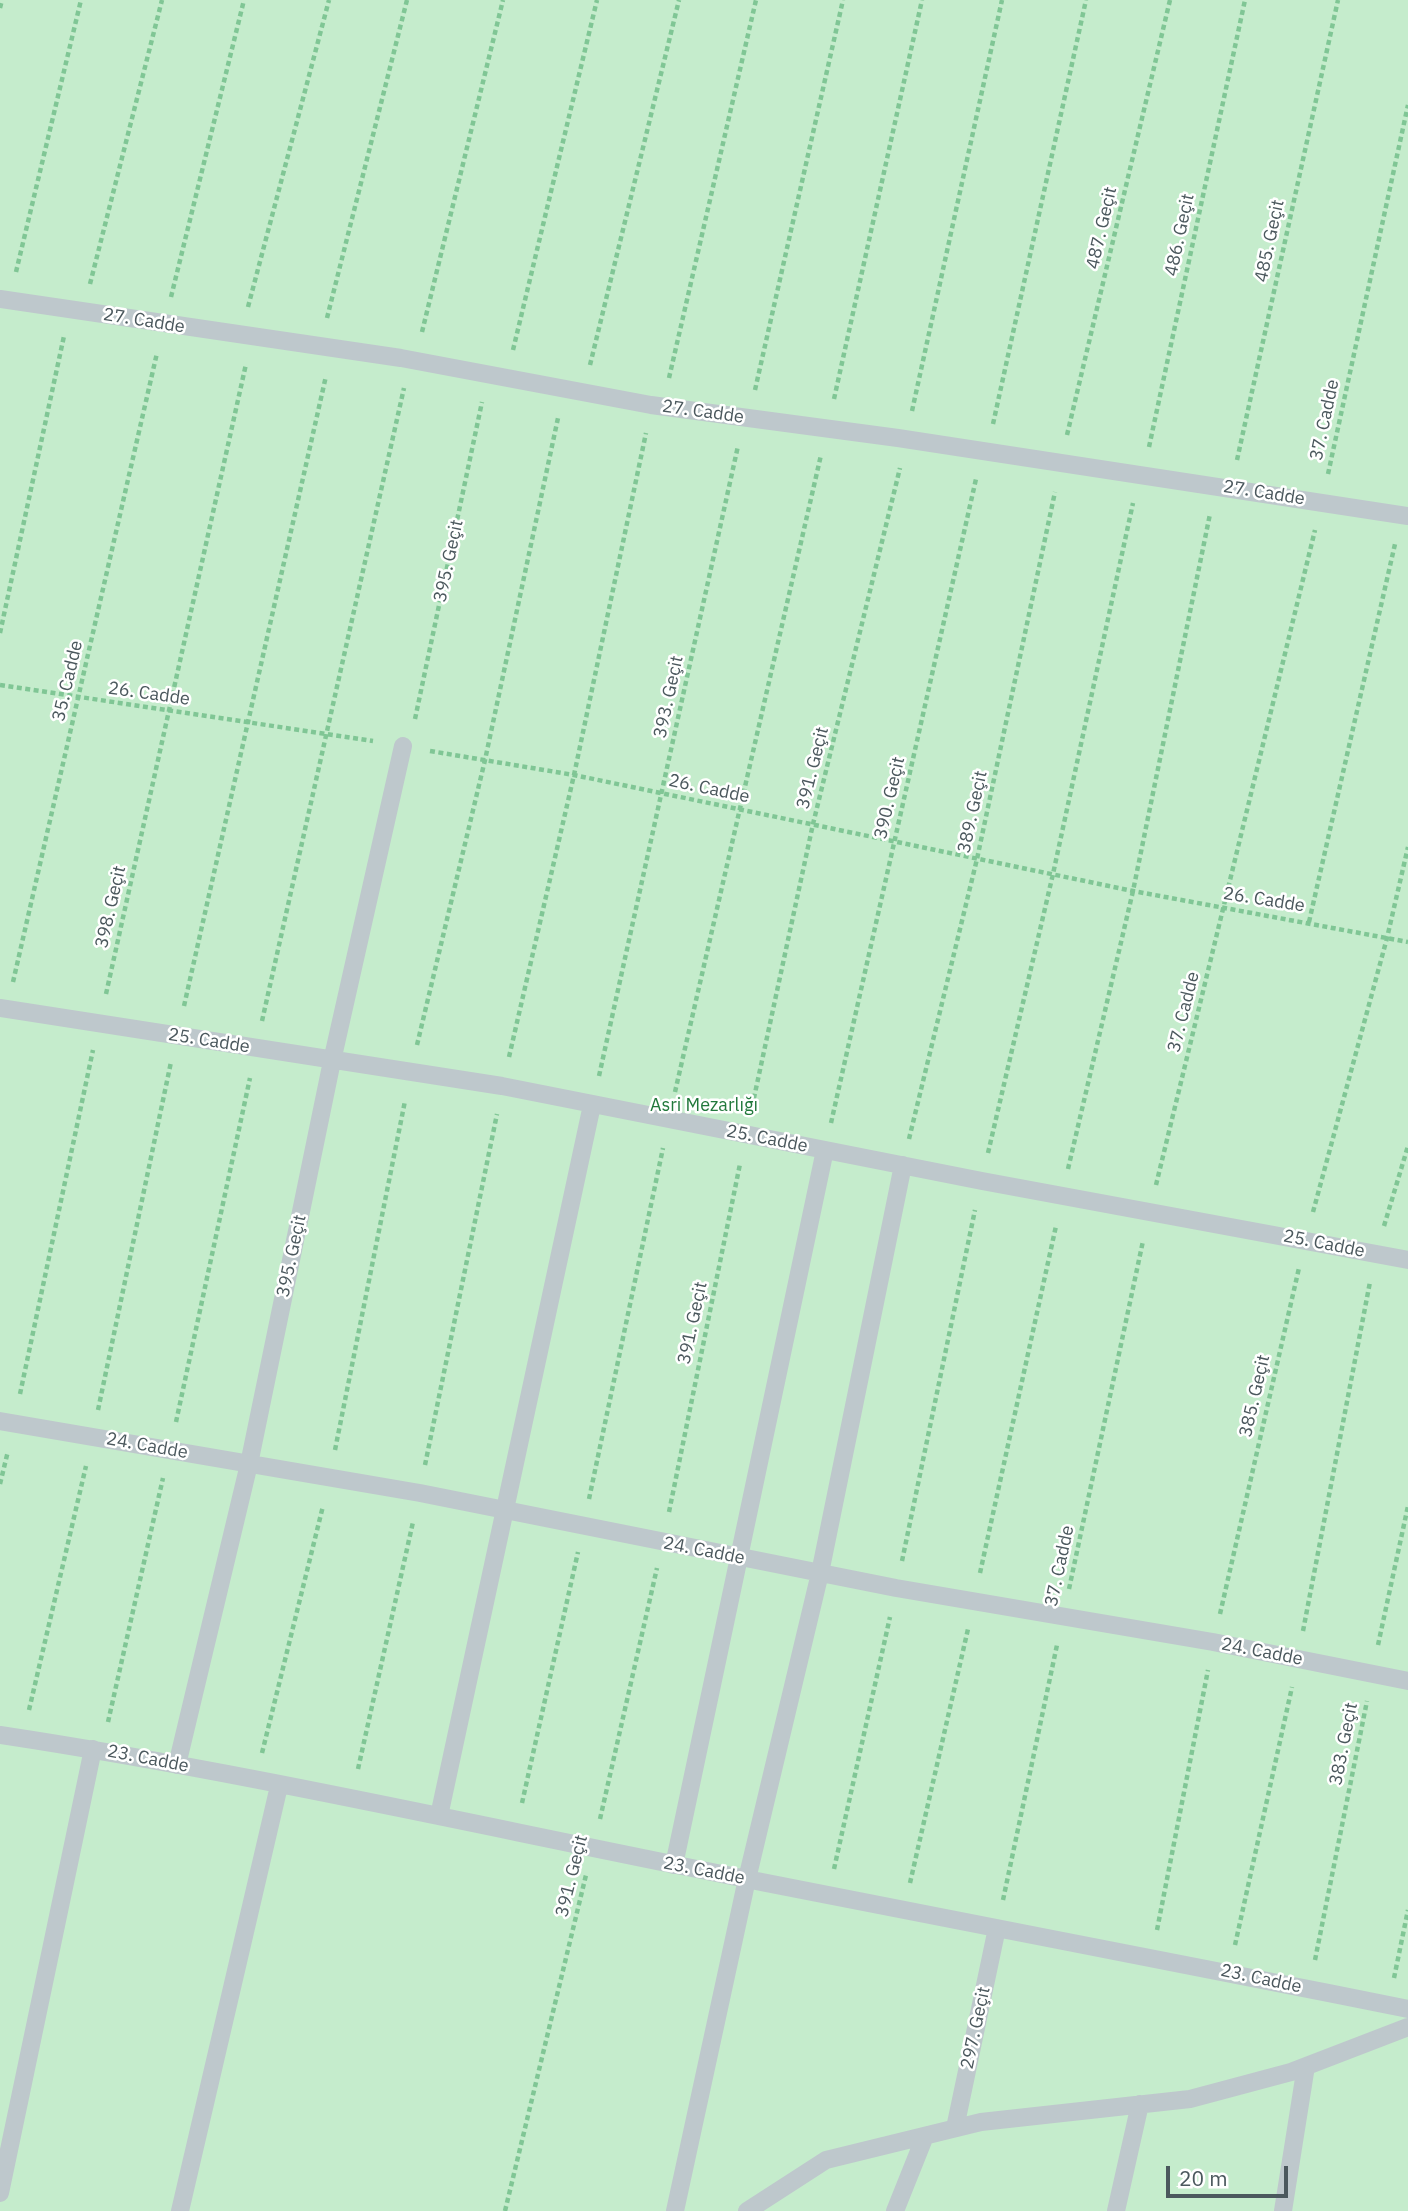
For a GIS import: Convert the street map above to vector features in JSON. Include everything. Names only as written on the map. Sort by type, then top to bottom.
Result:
[{"type":"lane","name":"27. Cadde","points":[[4,300],[415,360],[662,406],[1405,515]]},
{"type":"lane","name":"395. Geçit","points":[[177,1765],[249,1464],[332,1060],[406,747]]},
{"type":"lane","name":"25. Cadde","points":[[4,1008],[502,1086],[1149,1213],[1408,1260]]},
{"type":"lane","points":[[439,1816],[592,1105]]},
{"type":"lane","points":[[674,1865],[825,1150]]},
{"type":"lane","points":[[675,2211],[747,1880],[820,1573],[903,1165]]},
{"type":"lane","name":"24. Cadde","points":[[7,1422],[506,1511],[740,1559],[1063,1619],[1213,1642],[1408,1681]]},
{"type":"lane","name":"23. Cadde","points":[[0,1735],[177,1765],[747,1880],[1152,1956],[1408,2009]]},
{"type":"lane","points":[[0,2193],[93,1749]]},
{"type":"lane","points":[[180,2211],[279,1786]]},
{"type":"lane","name":"297. Geçit","points":[[955,2128],[997,1928]]},
{"type":"lane","points":[[747,2211],[826,2160],[981,2122],[1190,2099],[1306,2066],[1408,2027]]},
{"type":"lane","points":[[1283,2211],[1306,2066]]},
{"type":"lane","points":[[1116,2211],[1140,2104]]},
{"type":"lane","points":[[895,2211],[925,2136]]},
{"type":"path","points":[[0,8],[2,0]]},
{"type":"path","points":[[4,300],[81,0]]},
{"type":"path","points":[[0,633],[76,311],[162,0]]},
{"type":"path","name":"35. Cadde","points":[[4,1008],[79,697],[164,324],[244,0]]},
{"type":"path","name":"398. Geçit","points":[[0,1484],[7,1422],[169,711],[246,336],[329,0]]},
{"type":"path","points":[[320,346],[407,0]]},
{"type":"path","points":[[415,360],[503,0]]},
{"type":"path","points":[[506,379],[597,0]]},
{"type":"path","points":[[583,393],[679,0]]},
{"type":"path","points":[[662,406],[756,0]]},
{"type":"path","name":"393. Geçit","points":[[592,1105],[843,0]]},
{"type":"path","points":[[827,429],[922,0]]},
{"type":"path","name":"391. Geçit","points":[[505,2211],[593,1848],[662,1543],[813,824],[906,440],[1002,0]]},
{"type":"path","name":"390. Geçit","points":[[825,1150],[1086,0]]},
{"type":"path","name":"487. Geçit","points":[[1061,463],[1170,0]]},
{"type":"path","name":"486. Geçit","points":[[1143,475],[1245,0]]},
{"type":"path","name":"485. Geçit","points":[[1231,488],[1338,0]]},
{"type":"path","name":"37. Cadde","points":[[997,1928],[1149,1213],[1322,502],[1408,105]]},
{"type":"path","name":"395. Geçit","points":[[406,747],[488,375]]},
{"type":"path","name":"389. Geçit","points":[[903,1165],[977,859],[1061,463]]},
{"type":"path","points":[[1309,922],[1405,515]]},
{"type":"path","name":"26. Cadde","points":[[0,685],[406,747],[663,793],[977,859],[1408,942]]},
{"type":"path","name":"385. Geçit","points":[[1152,1956],[1213,1642],[1306,1240],[1387,938],[1408,847]]},
{"type":"path","points":[[1230,1972],[1298,1659],[1375,1253],[1408,1146]]},
{"type":"path","name":"383. Geçit","points":[[1310,1989],[1408,1506]]},
{"type":"path","points":[[1388,2005],[1408,1910]]},
{"type":"green space","name":"Asri Mezarlığı","points":[[0,0],[1408,0],[1408,2211],[0,2211]]}]
